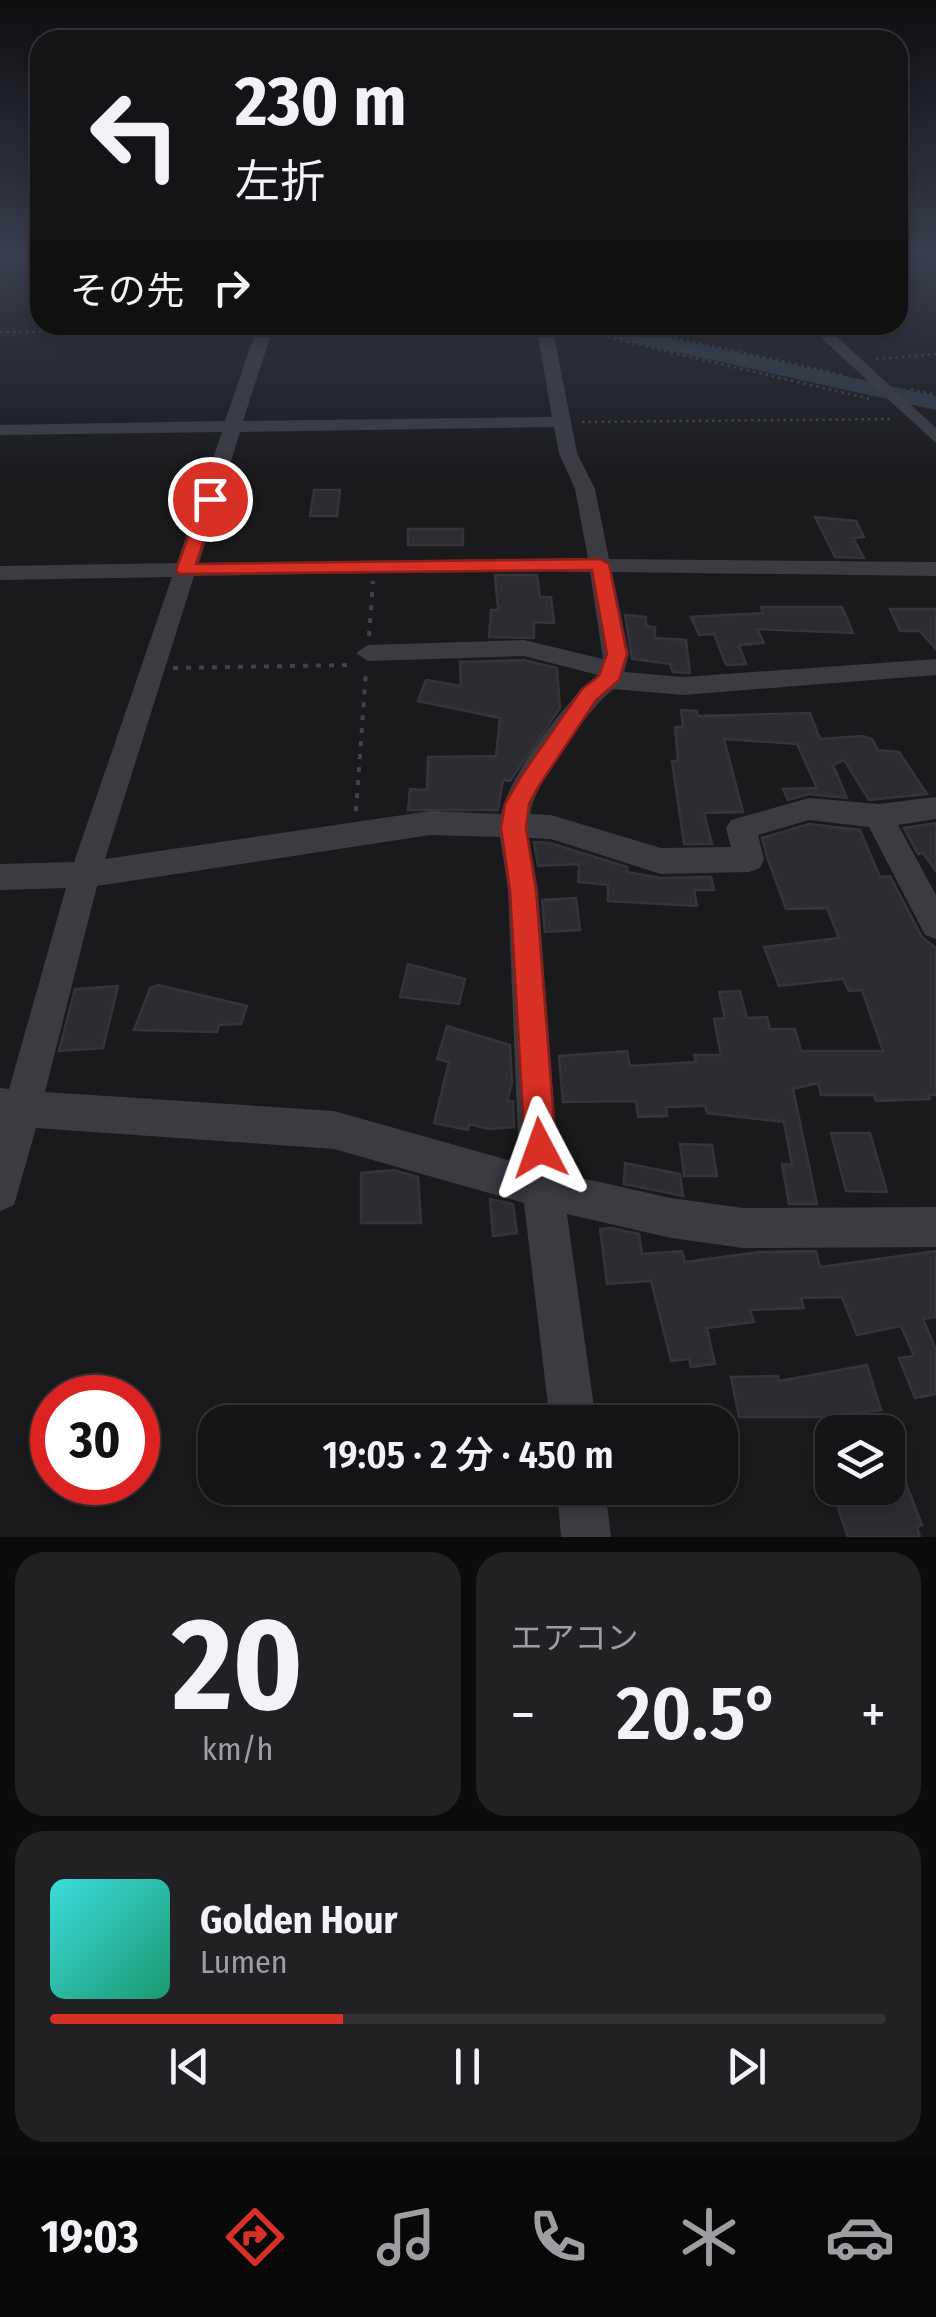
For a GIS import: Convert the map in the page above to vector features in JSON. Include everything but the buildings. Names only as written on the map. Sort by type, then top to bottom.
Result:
[{"type":"street","points":[[0,1192],[11,1108],[263,335]]},
{"type":"street","points":[[546,335],[568,452],[586,489],[617,654],[610,675],[589,694],[530,781],[517,804],[514,828],[523,890],[540,1188],[550,1228],[571,1405]]},
{"type":"street","points":[[825,335],[936,438]]},
{"type":"street","points":[[906,410],[936,413]]},
{"type":"street","points":[[0,430],[562,422]]},
{"type":"street","points":[[0,573],[600,564],[936,569]]},
{"type":"street","points":[[368,653],[524,648],[610,675],[683,686],[936,667]]},
{"type":"street","points":[[0,877],[86,875],[430,822],[514,828],[551,826],[661,861],[749,859],[740,828],[809,809],[878,816],[936,808]]},
{"type":"street","points":[[878,816],[936,925]]},
{"type":"street","points":[[11,1108],[334,1130],[540,1188],[671,1218],[743,1228],[936,1227]]},
{"type":"street","points":[[582,1505],[586,1537]]},
{"type":"path","points":[[595,335],[906,410]]},
{"type":"path","points":[[664,335],[872,379]]},
{"type":"path","points":[[852,362],[936,354]]},
{"type":"path","points":[[562,422],[906,410]]},
{"type":"path","points":[[368,653],[374,566]]},
{"type":"path","points":[[153,668],[367,665],[354,832]]},
{"type":"waterway","points":[[627,335],[936,403]]},
{"type":"route","points":[[210,499],[186,570],[600,564],[617,654],[608,680],[589,694],[560,743],[530,781],[517,804],[514,828],[523,890],[540,1148]]}]
